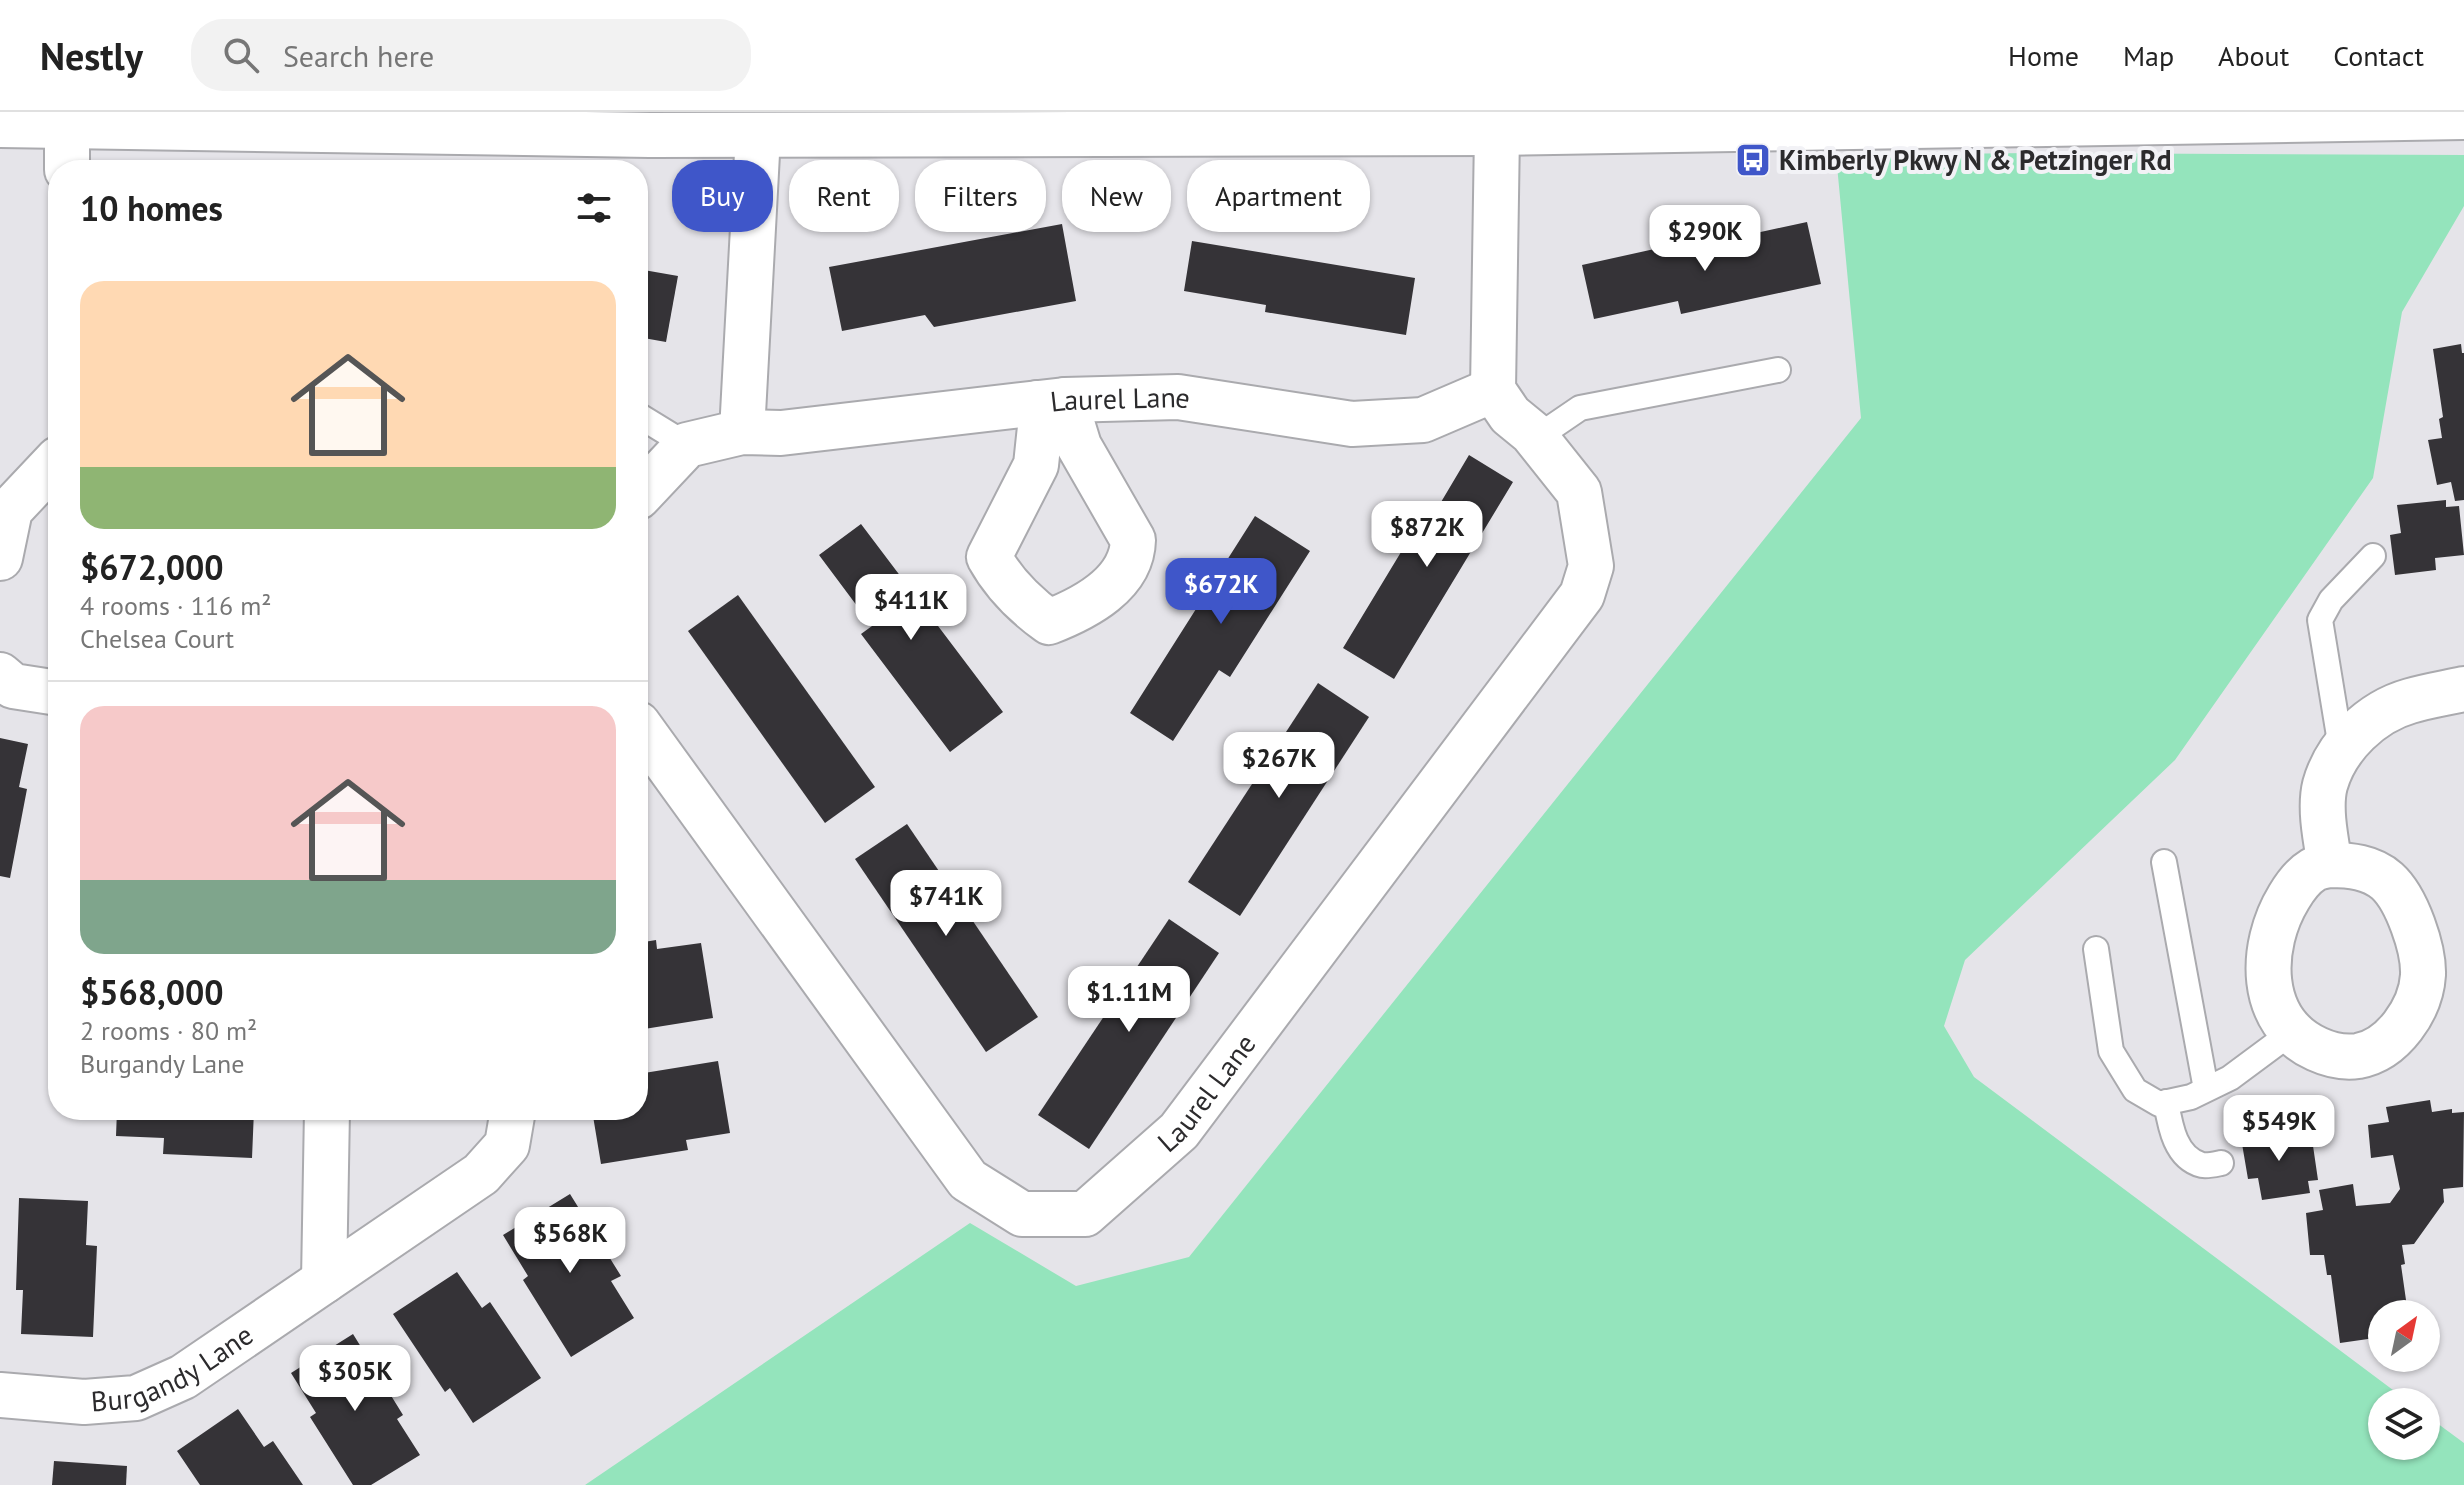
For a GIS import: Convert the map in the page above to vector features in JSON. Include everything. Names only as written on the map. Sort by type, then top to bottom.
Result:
[{"type":"street","points":[[0,125],[66,119],[758,135],[1497,133],[2114,118],[2457,115]]},
{"type":"street","points":[[66,119],[67,160]]},
{"type":"street","points":[[1493,390],[1497,133]]},
{"type":"street","points":[[742,432],[758,135]]},
{"type":"street","name":"Laurel Lane","points":[[648,738],[968,1180],[1022,1214],[1085,1214],[1179,1131],[1582,595],[1591,566],[1579,492],[1536,438],[1510,415],[1493,390],[1423,420],[1352,424],[1178,397],[1051,402],[781,433],[742,432],[687,445]]},
{"type":"street","points":[[648,486],[687,445]]},
{"type":"street","points":[[0,558],[10,510],[48,470]]},
{"type":"street","points":[[0,675],[13,686],[48,691]]},
{"type":"street","points":[[2330,865],[2324,829],[2325,787],[2341,748],[2371,721],[2406,702],[2464,689]]},
{"type":"street","points":[[2349,865],[2369,870],[2386,880],[2399,894],[2416,930],[2423,975],[2408,1019],[2375,1051],[2359,1056],[2340,1056],[2306,1044],[2292,1032],[2278,1011],[2270,990],[2267,969],[2271,940],[2281,909],[2296,886],[2314,869],[2349,865]]},
{"type":"street","points":[[324,1281],[327,1120]]},
{"type":"street","name":"Burgandy Lane","points":[[0,1395],[84,1402],[136,1398],[183,1377],[481,1174],[507,1145],[511,1120]]},
{"type":"lane","points":[[1536,438],[1580,408],[1778,370]]},
{"type":"lane","points":[[648,421],[687,445]]},
{"type":"lane","points":[[2341,748],[2320,620],[2331,600],[2373,556]]},
{"type":"lane","points":[[2164,862],[2206,1089]]},
{"type":"lane","points":[[2096,949],[2111,1051],[2135,1090],[2159,1104],[2191,1097],[2230,1078],[2292,1032]]},
{"type":"lane","points":[[2166,1102],[2172,1134],[2186,1156],[2203,1165],[2221,1163]]},
{"type":"green space","points":[[1836,155],[2464,155],[2464,206],[2402,312],[2373,478],[2175,760],[1965,960],[1944,1026],[1974,1077],[2390,1388],[2368,1388],[2368,1460],[2440,1460],[2440,1425],[2464,1443],[2464,1485],[585,1485],[970,1223],[1076,1286],[1189,1257],[1861,418]]},
{"type":"building","points":[[1807,222],[1821,284],[1681,314],[1678,301],[1594,319],[1582,265],[1668,246],[1669,252]]},
{"type":"building","points":[[1062,224],[1076,301],[934,327],[925,315],[842,331],[829,267],[1019,232],[1046,232],[1046,227]]},
{"type":"building","points":[[1192,241],[1415,278],[1406,335],[1265,312],[1266,305],[1184,291]]},
{"type":"building","points":[[648,271],[678,276],[666,342],[648,339]]},
{"type":"building","points":[[2461,344],[2464,353],[2464,500],[2455,501],[2451,482],[2437,485],[2428,440],[2442,438],[2439,419],[2443,417],[2433,349]]},
{"type":"building","points":[[1469,455],[1513,482],[1394,679],[1343,648],[1421,519],[1428,524]]},
{"type":"building","points":[[2446,500],[2446,507],[2459,506],[2464,555],[2435,558],[2436,570],[2395,575],[2390,535],[2401,533],[2397,505]]},
{"type":"building","points":[[1255,516],[1310,551],[1230,677],[1219,670],[1173,741],[1130,713]]},
{"type":"building","points":[[861,524],[1003,712],[950,752],[861,634],[872,626],[819,555]]},
{"type":"building","points":[[738,595],[875,787],[825,823],[688,631]]},
{"type":"building","points":[[1318,683],[1369,717],[1240,916],[1188,882]]},
{"type":"building","points":[[0,738],[28,744],[19,787],[27,789],[10,878],[0,876]]},
{"type":"building","points":[[907,824],[1038,1017],[986,1052],[855,859]]},
{"type":"building","points":[[1169,919],[1219,953],[1089,1149],[1038,1115]]},
{"type":"building","points":[[656,940],[657,949],[701,943],[713,1018],[648,1028],[648,941]]},
{"type":"building","points":[[718,1061],[730,1133],[686,1140],[688,1150],[601,1164],[594,1120],[648,1120],[648,1072]]},
{"type":"building","points":[[2430,1100],[2432,1112],[2452,1109],[2452,1113],[2464,1112],[2463,1187],[2443,1189],[2444,1202],[2414,1244],[2402,1245],[2405,1264],[2401,1265],[2406,1300],[2368,1300],[2368,1339],[2340,1343],[2331,1275],[2327,1275],[2324,1255],[2310,1255],[2306,1213],[2323,1210],[2319,1190],[2353,1184],[2356,1206],[2390,1203],[2400,1189],[2393,1155],[2371,1158],[2368,1125],[2389,1122],[2386,1107]]},
{"type":"building","points":[[117,1120],[254,1120],[252,1158],[163,1154],[164,1138],[116,1136]]},
{"type":"building","points":[[2283,1126],[2286,1142],[2312,1139],[2318,1180],[2308,1181],[2310,1193],[2262,1200],[2258,1178],[2248,1179],[2240,1132]]},
{"type":"building","points":[[570,1194],[621,1276],[611,1281],[634,1318],[571,1357],[523,1280],[528,1276],[503,1235]]},
{"type":"building","points":[[19,1198],[88,1201],[86,1245],[97,1246],[93,1337],[21,1334],[23,1290],[16,1290]]},
{"type":"building","points":[[457,1272],[482,1308],[490,1302],[541,1378],[473,1423],[450,1388],[445,1392],[393,1314]]},
{"type":"building","points":[[353,1334],[403,1415],[397,1419],[420,1455],[371,1485],[353,1485],[310,1417],[316,1413],[291,1373]]},
{"type":"building","points":[[238,1409],[264,1447],[273,1441],[303,1485],[200,1485],[177,1451]]},
{"type":"building","points":[[54,1461],[127,1466],[126,1485],[52,1485]]},
{"type":"place","name":"Kimberly Pkwy N & Petzinger Rd","points":[[1753,160]]}]
